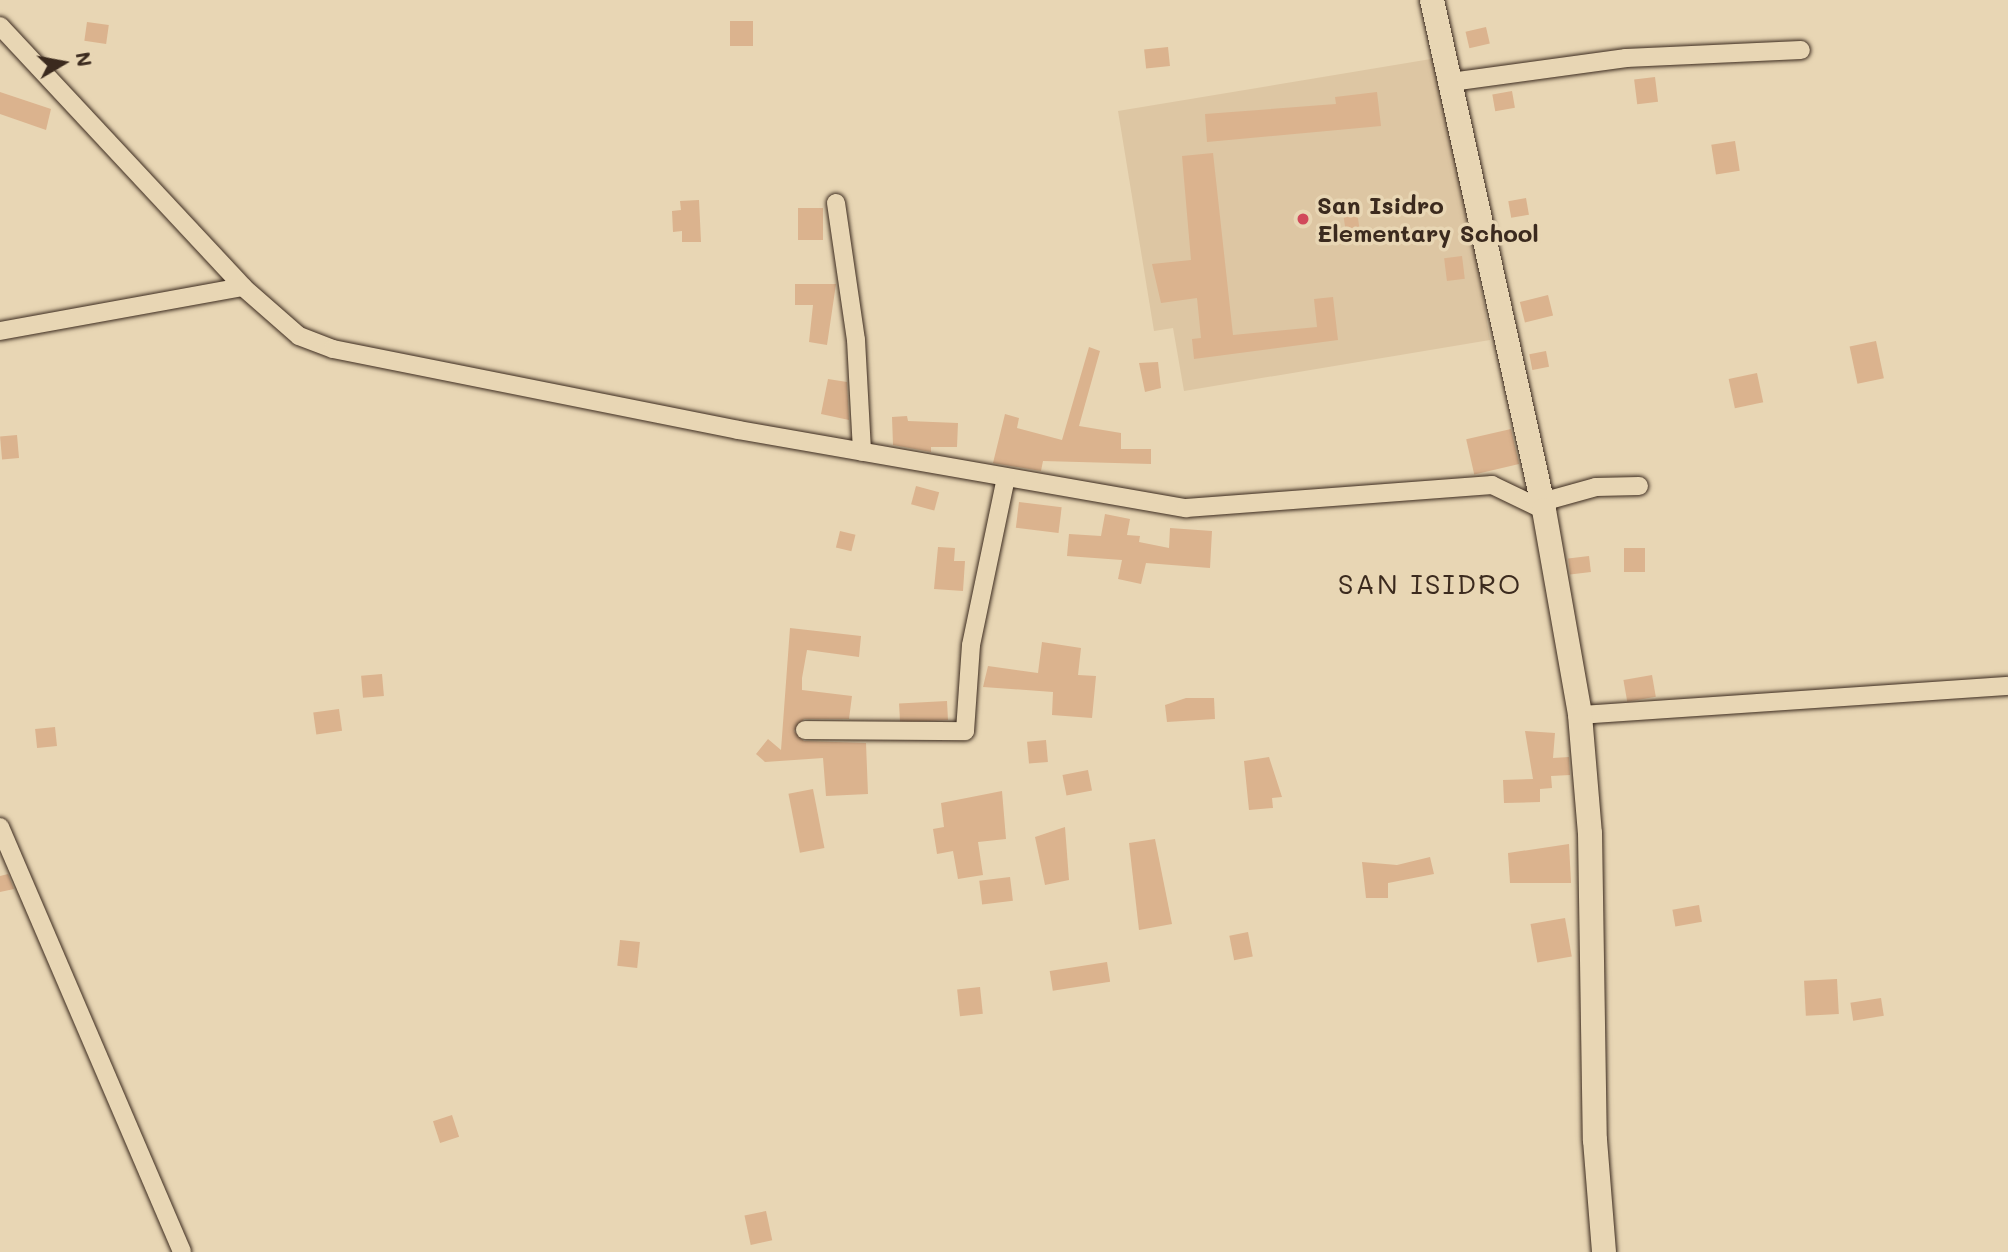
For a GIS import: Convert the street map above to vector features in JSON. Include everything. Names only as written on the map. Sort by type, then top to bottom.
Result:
[{"type":"street","points":[[1432,0],[1543,506],[1580,715],[1590,833],[1595,1140],[1604,1252]]},
{"type":"street","points":[[0,26],[243,287],[299,335],[333,349],[862,452],[1186,508],[1492,485],[1543,506],[1596,487],[1639,486]]},
{"type":"street","points":[[1451,82],[1626,58],[1801,50]]},
{"type":"street","points":[[836,202],[862,452]]},
{"type":"street","points":[[0,331],[243,287]]},
{"type":"street","points":[[805,730],[965,731],[971,645],[1006,478]]},
{"type":"street","points":[[1580,715],[2008,686]]},
{"type":"street","points":[[0,827],[182,1252]]},
{"type":"shaded area","name":"San Isidro Elementary School","points":[[1443,57],[1490,340],[1184,391],[1173,328],[1154,331],[1118,111]]},
{"type":"building","points":[[730,21],[753,21],[753,46],[730,46]]},
{"type":"building","points":[[87,22],[109,25],[106,44],[84,41]]},
{"type":"building","points":[[1486,27],[1490,44],[1469,48],[1466,32]]},
{"type":"building","points":[[1168,47],[1170,66],[1146,68],[1144,50]]},
{"type":"building","points":[[1655,77],[1658,102],[1637,104],[1634,80]]},
{"type":"building","points":[[1512,91],[1515,108],[1495,111],[1492,94]]},
{"type":"building","points":[[0,92],[51,109],[46,130],[0,114]]},
{"type":"building","points":[[1377,92],[1381,126],[1207,142],[1205,114],[1336,104],[1335,97]]},
{"type":"building","points":[[1735,141],[1740,171],[1716,174],[1711,145]]},
{"type":"building","points":[[1213,153],[1233,335],[1317,327],[1314,299],[1333,297],[1338,340],[1194,359],[1192,339],[1201,338],[1197,298],[1161,303],[1152,264],[1191,260],[1182,156]]},
{"type":"building","points":[[1526,198],[1529,215],[1511,218],[1508,201]]},
{"type":"building","points":[[699,200],[701,242],[682,242],[682,231],[673,232],[672,211],[681,210],[680,201]]},
{"type":"building","points":[[798,208],[823,208],[823,240],[798,240]]},
{"type":"building","points":[[1357,211],[1361,238],[1347,240],[1343,213]]},
{"type":"building","points":[[1462,256],[1465,279],[1447,281],[1444,258]]},
{"type":"building","points":[[795,284],[836,284],[827,345],[809,342],[813,305],[795,305]]},
{"type":"building","points":[[1548,295],[1553,315],[1525,322],[1520,302]]},
{"type":"building","points":[[1876,341],[1884,378],[1857,384],[1850,347]]},
{"type":"building","points":[[1089,347],[1100,351],[1079,426],[1121,433],[1121,449],[1151,449],[1151,464],[1043,461],[1041,471],[993,463],[1005,414],[1019,418],[1017,428],[1062,440]]},
{"type":"building","points":[[1546,351],[1549,367],[1532,370],[1529,354]]},
{"type":"building","points":[[1158,362],[1161,388],[1145,392],[1139,363]]},
{"type":"building","points":[[1757,373],[1763,402],[1735,408],[1729,379]]},
{"type":"building","points":[[828,379],[847,382],[849,420],[821,414]]},
{"type":"building","points":[[907,416],[908,421],[958,423],[957,447],[931,447],[931,452],[893,445],[892,417]]},
{"type":"building","points":[[1511,429],[1519,464],[1474,474],[1466,439]]},
{"type":"building","points":[[17,435],[19,458],[2,459],[0,436]]},
{"type":"building","points":[[916,486],[939,492],[934,511],[911,504]]},
{"type":"building","points":[[1019,502],[1062,507],[1059,533],[1016,528]]},
{"type":"building","points":[[1105,514],[1130,519],[1127,535],[1140,536],[1139,542],[1169,548],[1170,528],[1212,531],[1210,568],[1146,563],[1141,584],[1118,579],[1122,560],[1067,556],[1069,534],[1101,536]]},
{"type":"building","points":[[840,531],[856,535],[851,551],[836,547]]},
{"type":"building","points":[[938,547],[955,548],[954,561],[965,561],[963,591],[934,589]]},
{"type":"building","points":[[1624,548],[1645,548],[1645,572],[1624,572]]},
{"type":"building","points":[[1589,556],[1591,572],[1570,574],[1568,559]]},
{"type":"building","points":[[790,628],[861,636],[859,657],[807,650],[802,678],[802,690],[852,696],[849,719],[804,719],[794,731],[804,741],[866,743],[868,794],[826,796],[823,758],[765,762],[756,754],[768,739],[781,750]]},
{"type":"building","points":[[1042,642],[1081,648],[1078,675],[1096,676],[1092,718],[1052,715],[1053,692],[983,687],[988,666],[1038,673]]},
{"type":"building","points":[[382,674],[384,696],[363,698],[361,676]]},
{"type":"building","points":[[1652,675],[1656,697],[1627,702],[1623,680]]},
{"type":"building","points":[[1186,698],[1214,698],[1215,719],[1167,722],[1165,705]]},
{"type":"building","points":[[947,701],[948,720],[900,722],[899,704]]},
{"type":"building","points":[[339,709],[342,731],[316,734],[313,713]]},
{"type":"building","points":[[55,727],[57,746],[37,748],[35,729]]},
{"type":"building","points":[[1525,731],[1555,733],[1553,758],[1569,757],[1570,775],[1551,776],[1552,788],[1540,789],[1540,802],[1504,803],[1503,780],[1533,779]]},
{"type":"building","points":[[1046,740],[1048,762],[1029,764],[1027,742]]},
{"type":"building","points":[[1269,757],[1282,797],[1272,798],[1273,808],[1249,810],[1244,761]]},
{"type":"building","points":[[1088,770],[1092,791],[1066,796],[1062,775]]},
{"type":"building","points":[[813,789],[824,848],[800,853],[788,794]]},
{"type":"building","points":[[1002,791],[1006,839],[978,842],[983,875],[958,879],[953,851],[937,854],[933,829],[944,827],[941,803]]},
{"type":"building","points":[[1065,827],[1069,880],[1045,885],[1035,837]]},
{"type":"building","points":[[1155,839],[1172,924],[1139,930],[1129,843]]},
{"type":"building","points":[[1569,844],[1571,883],[1510,883],[1508,853]]},
{"type":"building","points":[[1430,857],[1434,874],[1388,883],[1388,898],[1366,898],[1362,862],[1397,865]]},
{"type":"building","points":[[8,874],[14,889],[0,892],[0,876]]},
{"type":"building","points":[[1010,877],[1013,901],[982,905],[979,881]]},
{"type":"building","points":[[1699,905],[1702,922],[1675,926],[1672,910]]},
{"type":"building","points":[[1565,918],[1572,956],[1537,962],[1531,924]]},
{"type":"building","points":[[1248,932],[1253,957],[1234,960],[1229,936]]},
{"type":"building","points":[[620,940],[640,942],[637,968],[617,966]]},
{"type":"building","points":[[1107,962],[1110,982],[1053,991],[1050,971]]},
{"type":"building","points":[[1837,979],[1839,1014],[1806,1016],[1804,981]]},
{"type":"building","points":[[980,987],[983,1014],[960,1016],[957,989]]},
{"type":"building","points":[[1881,998],[1884,1016],[1853,1021],[1850,1003]]},
{"type":"building","points":[[452,1115],[459,1137],[440,1143],[433,1121]]},
{"type":"building","points":[[766,1211],[772,1240],[751,1245],[744,1216]]},
{"type":"place","name":"San Isidro Elementary School","points":[[1303,219]]},
{"type":"district","name":"SAN ISIDRO","points":[[1430,583]]}]
